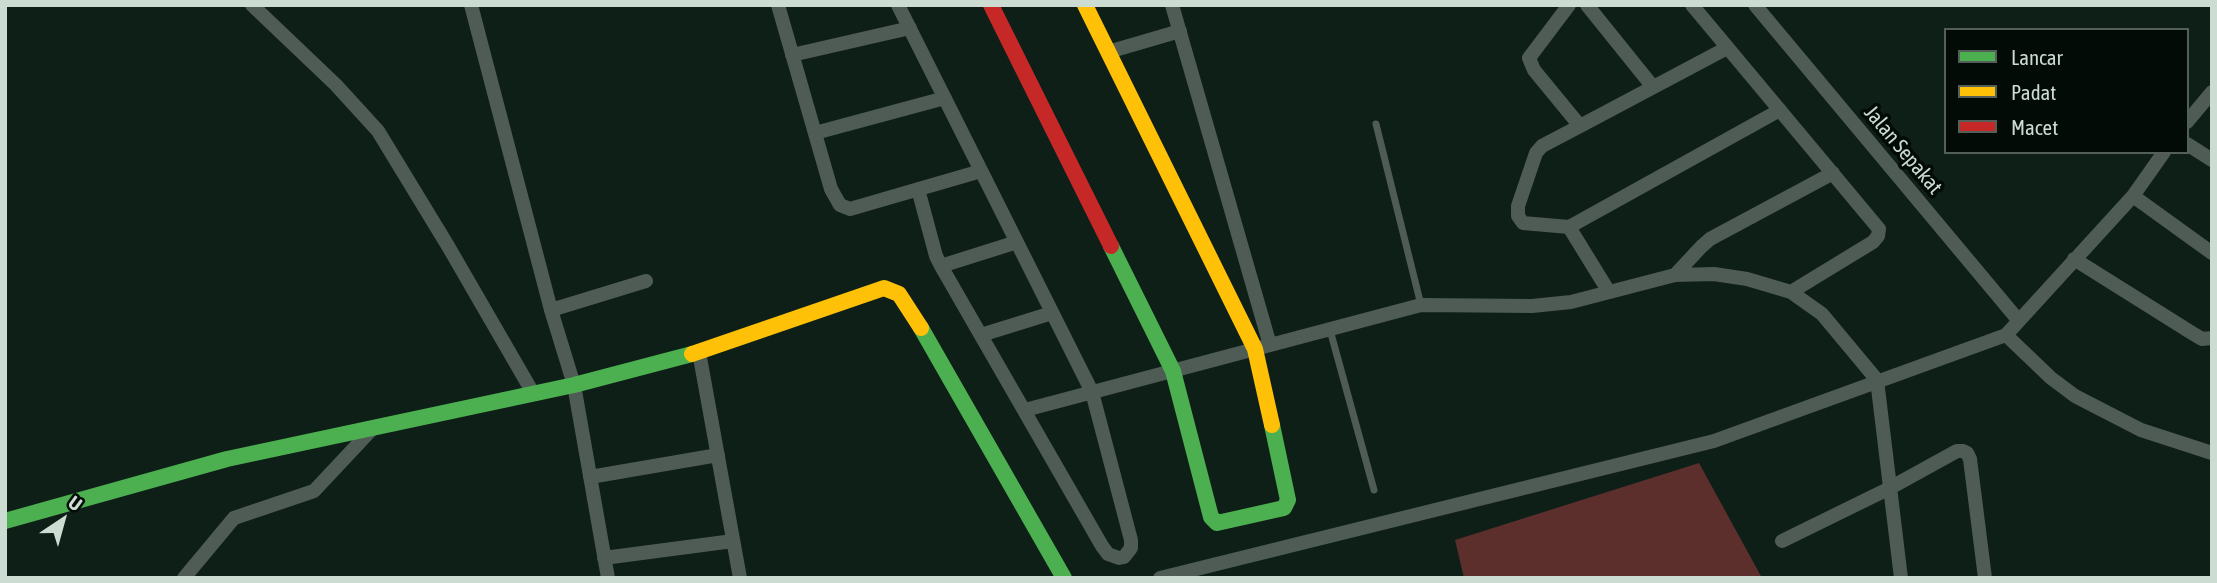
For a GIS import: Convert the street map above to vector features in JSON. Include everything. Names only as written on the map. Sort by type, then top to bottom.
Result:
[{"type":"street","points":[[252,5],[351,100],[378,131],[533,393]]},
{"type":"street","points":[[471,5],[551,310],[574,385],[608,578]]},
{"type":"street","points":[[778,5],[831,189],[840,205],[850,209],[981,171]]},
{"type":"street","points":[[898,5],[1092,392],[1131,540],[1131,548],[1124,557],[1108,554],[1102,546],[941,266],[918,189]]},
{"type":"street","points":[[991,5],[1173,370],[1211,517],[1217,523],[1279,510],[1284,508],[1288,500],[1262,347],[1172,5]]},
{"type":"street","points":[[1085,5],[1262,347]]},
{"type":"street","points":[[1569,5],[1529,58],[1534,69],[1580,126]]},
{"type":"street","points":[[1587,5],[1653,87]]},
{"type":"street","points":[[1692,5],[1877,223],[1878,236],[1873,242],[1791,292]]},
{"type":"street","name":"Jalan Sepakat","points":[[1755,5],[2019,321]]},
{"type":"street","points":[[792,55],[910,28]]},
{"type":"street","points":[[1108,52],[1180,31]]},
{"type":"street","points":[[1727,48],[1542,146],[1536,153],[1518,206],[1518,216],[1523,223],[1569,228],[1780,110]]},
{"type":"street","points":[[2189,120],[2212,92]]},
{"type":"street","points":[[815,134],[944,98]]},
{"type":"street","points":[[2189,145],[2212,160]]},
{"type":"street","points":[[1160,578],[1714,441],[2006,335],[2133,196],[2163,154]]},
{"type":"street","points":[[1675,275],[1710,239],[1833,173]]},
{"type":"street","points":[[2133,196],[2212,253]]},
{"type":"street","points":[[1569,228],[1609,292]]},
{"type":"street","points":[[941,266],[1017,242]]},
{"type":"street","points":[[2074,259],[2202,339],[2212,338]]},
{"type":"street","points":[[1025,410],[1421,305],[1532,306],[1571,302],[1675,275],[1714,274],[1747,279],[1791,292],[1822,314],[1877,380],[1898,576]]},
{"type":"street","points":[[551,310],[646,281]]},
{"type":"street","points":[[5,521],[227,459],[574,385],[699,352],[884,288],[899,294],[908,305],[1063,578]]},
{"type":"street","points":[[981,335],[1052,313]]},
{"type":"street","points":[[2006,335],[2051,378],[2075,396],[2141,430],[2212,453]]},
{"type":"street","points":[[699,352],[740,578]]},
{"type":"street","points":[[184,578],[234,518],[314,491],[375,426]]},
{"type":"street","points":[[1782,541],[1888,489],[1957,451],[1967,453],[1970,460],[1985,578]]},
{"type":"street","points":[[590,477],[718,455]]},
{"type":"street","points":[[604,558],[733,541]]},
{"type":"lane","points":[[1376,124],[1421,305]]},
{"type":"lane","points":[[1329,329],[1374,490]]},
{"type":"shaded area","points":[[1699,463],[1762,578],[1464,578],[1455,540]]},
{"type":"traffic: fast","points":[[1111,246],[1173,371],[1211,517],[1217,523],[1284,508],[1288,500],[1272,425]]},
{"type":"traffic: fast","points":[[921,328],[1064,578]]},
{"type":"traffic: fast","points":[[5,521],[227,459],[574,385],[692,354]]},
{"type":"traffic: slow","points":[[1085,5],[1255,349],[1272,425]]},
{"type":"traffic: slow","points":[[692,354],[884,288],[899,294],[921,328]]},
{"type":"traffic: jam","points":[[991,5],[1111,246]]}]
